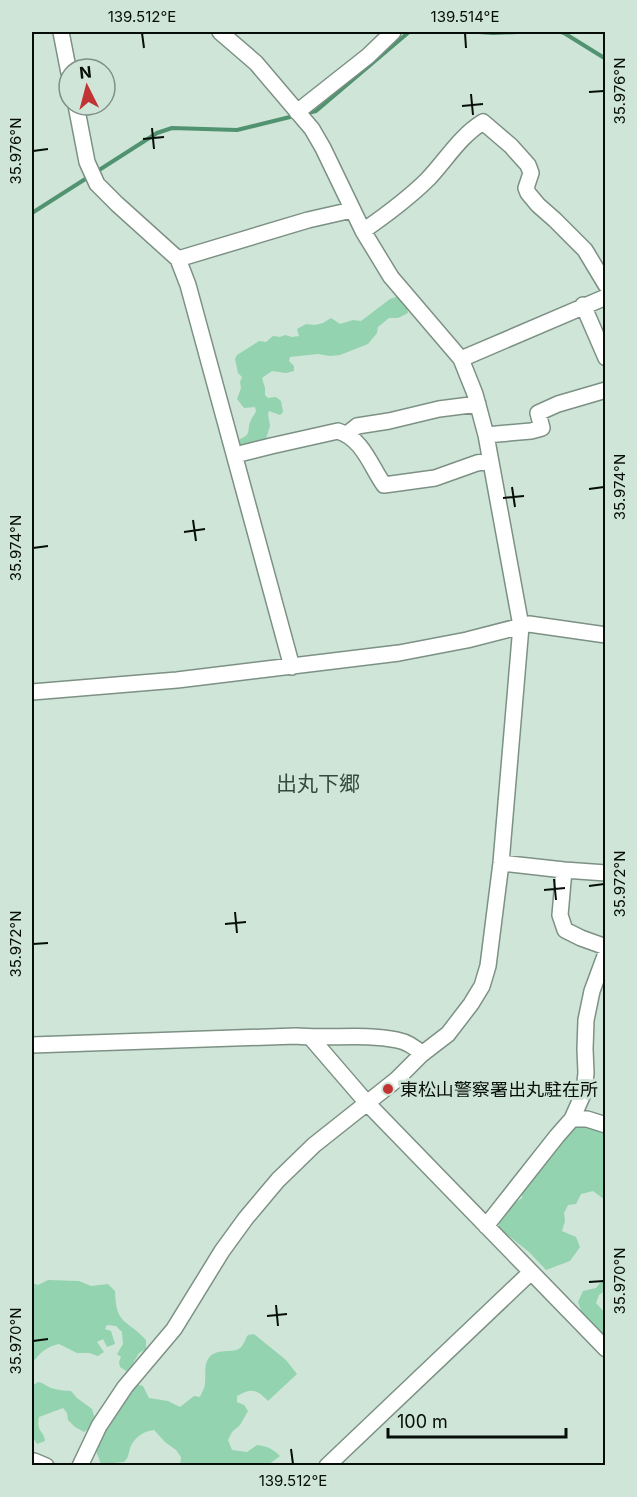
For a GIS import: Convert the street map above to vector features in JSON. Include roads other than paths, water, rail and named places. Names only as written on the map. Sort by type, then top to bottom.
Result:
[{"type":"street","points":[[60,32],[65,57]]},
{"type":"street","points":[[81,1466],[99,1426],[125,1388],[174,1329],[222,1251],[246,1218],[314,1145],[396,1080],[422,1054],[448,1034],[471,1004],[482,986],[488,966],[501,863],[520,626],[486,435],[478,404],[461,358],[391,277],[363,231],[312,129],[256,63],[220,32]]},
{"type":"street","points":[[297,112],[361,63],[393,32]]},
{"type":"street","points":[[78,117],[87,162],[97,184],[178,259],[188,285],[292,667]]},
{"type":"street","points":[[363,231],[399,205],[428,178],[473,128],[483,122],[511,146],[528,165],[531,172],[526,188],[528,193],[585,250],[606,285]]},
{"type":"street","points":[[178,259],[308,220],[352,210]]},
{"type":"street","points":[[461,358],[606,297]]},
{"type":"street","points":[[583,306],[606,358]]},
{"type":"street","points":[[486,435],[542,428],[538,413],[558,404],[606,390]]},
{"type":"street","points":[[347,434],[357,426],[439,409],[478,404]]},
{"type":"street","points":[[234,455],[338,431],[347,434],[362,447],[384,485],[435,478],[477,463],[490,461]]},
{"type":"street","points":[[32,692],[177,680],[399,653],[467,640],[529,624],[606,635]]},
{"type":"street","points":[[501,863],[606,873]]},
{"type":"street","points":[[564,870],[560,915],[565,930],[606,947]]},
{"type":"street","points":[[486,1226],[573,1119],[584,1092],[586,1020],[592,991],[606,953]]},
{"type":"street","points":[[32,1045],[284,1037],[375,1037],[399,1040],[413,1046],[422,1054]]},
{"type":"street","points":[[311,1038],[367,1102],[606,1349]]},
{"type":"street","points":[[573,1119],[588,1119],[606,1125]]},
{"type":"street","points":[[327,1466],[531,1272]]},
{"type":"street","points":[[32,1462],[46,1466]]},
{"type":"waterway","points":[[304,114],[316,111],[409,32]]},
{"type":"waterway","points":[[479,32],[517,32]]},
{"type":"waterway","points":[[561,32],[606,59]]},
{"type":"waterway","points":[[96,172],[157,133],[172,128],[237,130],[294,116]]},
{"type":"waterway","points":[[32,213],[90,176]]},
{"type":"place","name":"東松山警察署出丸駐在所","points":[[388,1089]]},
{"type":"district","name":"出丸下郷","points":[[318,783]]}]
